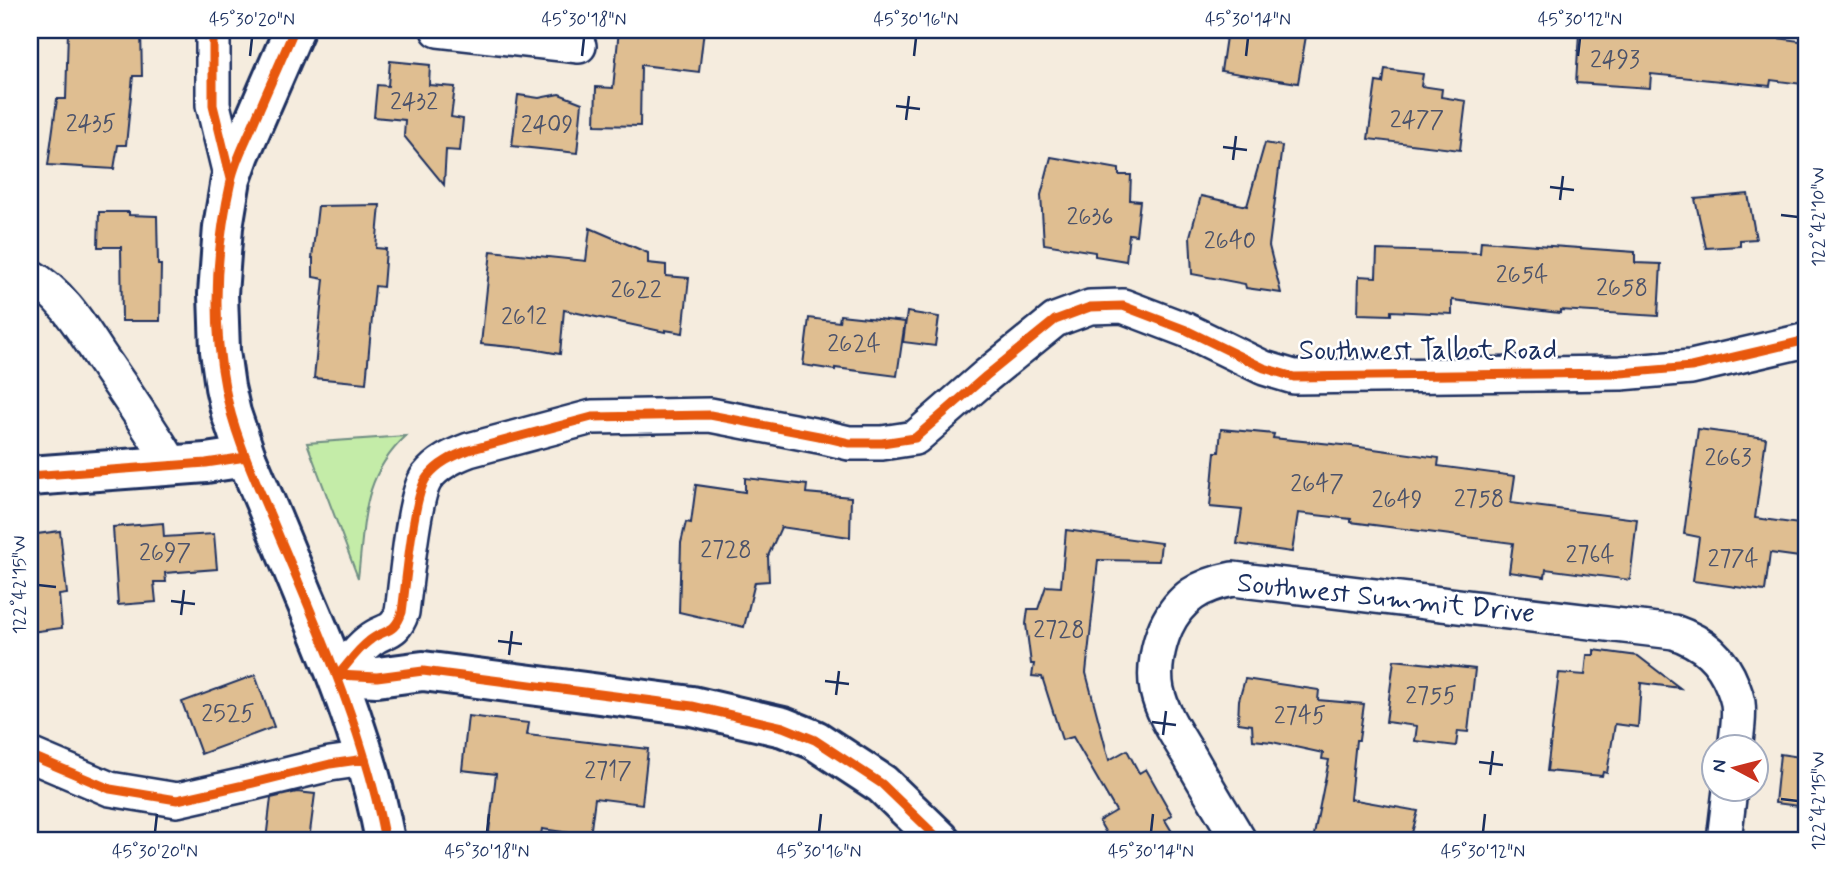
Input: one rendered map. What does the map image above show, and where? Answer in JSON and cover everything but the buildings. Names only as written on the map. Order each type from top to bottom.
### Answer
[{"type":"street","points":[[213,30],[213,105],[231,179]]},
{"type":"street","points":[[294,30],[231,179],[219,263],[218,320],[225,387],[246,457],[338,675],[365,759],[385,840]]},
{"type":"street","points":[[438,30],[579,46]]},
{"type":"street","points":[[30,276],[57,296],[132,401],[173,466]]},
{"type":"street","name":"Southwest Talbot Road","points":[[338,675],[370,640],[391,630],[398,623],[402,612],[416,511],[426,478],[450,457],[468,450],[592,417],[710,415],[849,443],[882,443],[915,438],[1055,320],[1090,307],[1123,306],[1186,330],[1265,368],[1294,377],[1621,373],[1691,366],[1807,340]]},
{"type":"street","points":[[30,476],[173,466],[246,457]]},
{"type":"street","name":"Southwest Summit Drive","points":[[1239,840],[1164,713],[1157,687],[1161,639],[1170,620],[1186,597],[1217,582],[1233,579],[1674,632],[1706,647],[1720,661],[1738,700],[1737,734]]},
{"type":"street","points":[[338,675],[377,677],[423,671],[692,706],[783,727],[815,740],[882,784],[940,840]]},
{"type":"street","points":[[30,755],[110,789],[177,800],[330,764],[365,759]]},
{"type":"street","points":[[1724,840],[1728,804]]},
{"type":"green space","points":[[406,436],[380,468],[373,484],[364,519],[358,578],[307,443]]},
{"type":"cycle path","points":[[213,30],[213,105],[231,179]]},
{"type":"cycle path","points":[[294,30],[241,151],[231,181],[219,258],[218,336],[229,406],[241,444],[326,648],[354,723],[385,840]]},
{"type":"cycle path","points":[[338,675],[365,645],[392,628],[399,620],[418,502],[422,487],[431,472],[469,450],[592,417],[710,415],[849,443],[882,443],[915,438],[1055,320],[1090,307],[1123,306],[1186,330],[1264,368],[1294,377],[1621,373],[1691,367],[1807,340]]},
{"type":"cycle path","points":[[30,476],[206,463],[246,457]]},
{"type":"cycle path","points":[[338,675],[377,677],[423,671],[692,706],[783,727],[815,740],[882,784],[940,840]]},
{"type":"cycle path","points":[[30,755],[110,789],[177,800],[330,764],[365,759]]}]
